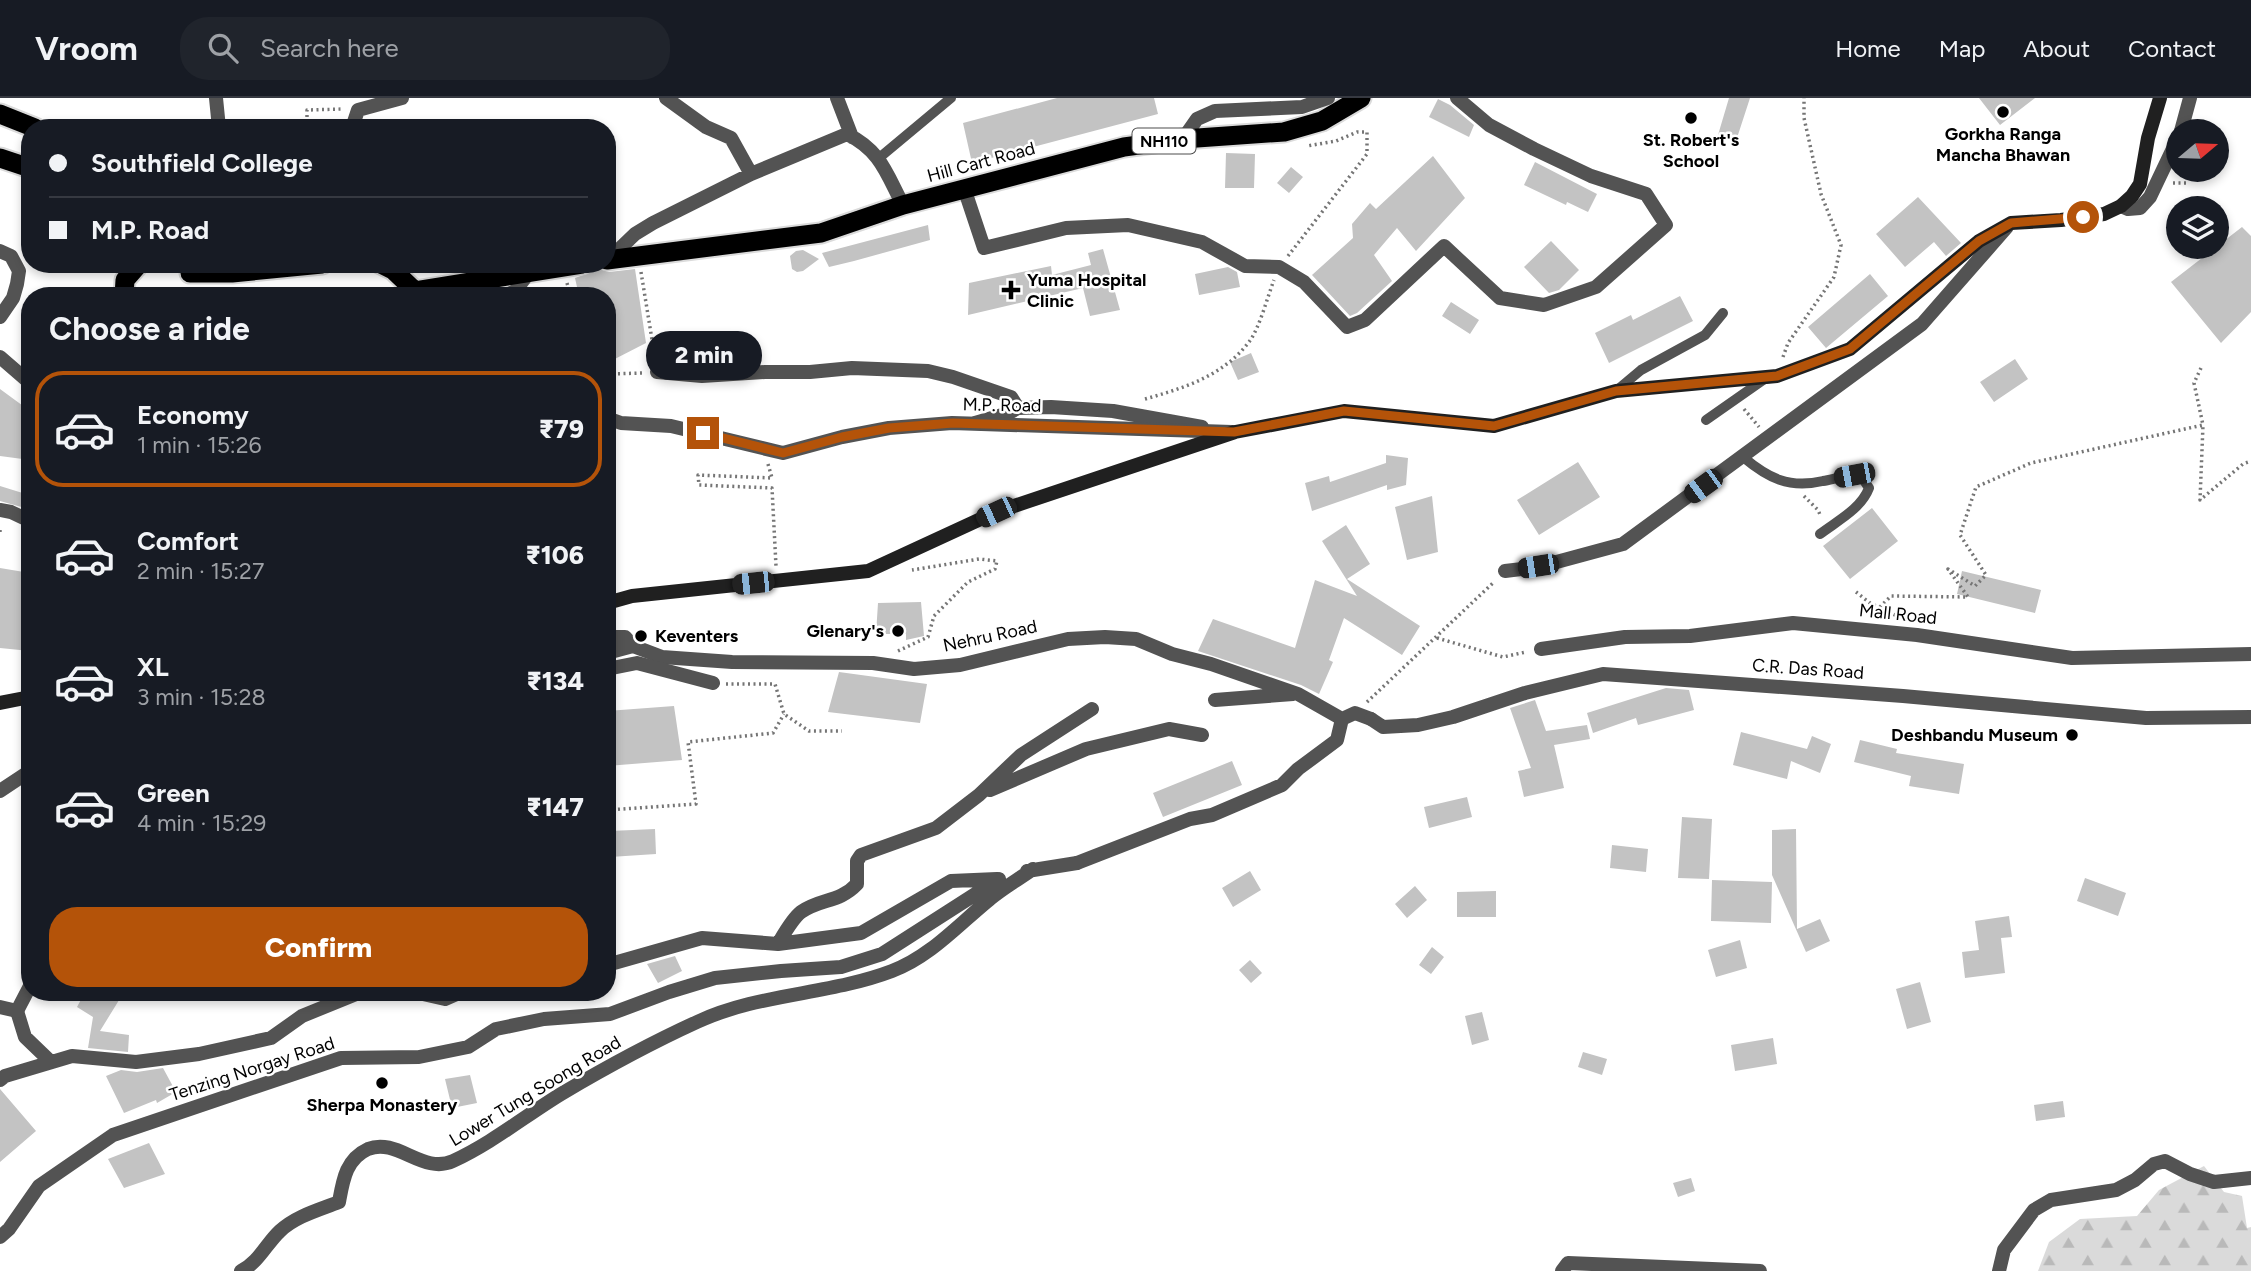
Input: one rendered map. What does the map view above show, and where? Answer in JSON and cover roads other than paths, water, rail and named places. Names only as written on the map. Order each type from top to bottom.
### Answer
[{"type":"highway","name":"Hill Cart Road","points":[[616,259],[821,233],[903,205],[1115,149],[1183,139],[1284,132],[1322,121],[1361,98]]},
{"type":"highway","points":[[0,114],[21,122]]},
{"type":"highway","points":[[0,158],[21,165]]},
{"type":"highway","points":[[190,273],[232,273]]},
{"type":"highway","points":[[397,273],[414,287]]},
{"type":"highway","points":[[439,287],[533,273]]},
{"type":"main road","points":[[616,600],[632,596],[868,571],[996,512],[1234,432],[1344,411],[1494,426],[1616,391],[1772,376],[1850,349],[1979,241],[2011,223],[2104,214],[2121,206],[2140,184],[2148,138],[2160,98]]},
{"type":"main road","points":[[0,702],[21,698]]},
{"type":"street","points":[[216,98],[218,119]]},
{"type":"street","points":[[355,119],[358,110],[402,98]]},
{"type":"street","points":[[666,98],[706,127],[731,138],[751,174]]},
{"type":"street","points":[[837,98],[852,137]]},
{"type":"street","points":[[1183,139],[1197,119],[1215,111],[1303,107],[1328,98]]},
{"type":"street","points":[[964,188],[984,248],[1066,228],[1128,225],[1202,242],[1245,266],[1279,267],[1304,282],[1347,327],[1366,320],[1444,246],[1500,298],[1544,305],[1596,287],[1666,225],[1646,194],[1591,176],[1534,149],[1489,125],[1457,98]]},
{"type":"street","points":[[2184,119],[2190,98]]},
{"type":"street","points":[[616,252],[635,234],[751,174],[847,134],[862,142],[879,158],[903,205]]},
{"type":"street","points":[[2121,206],[2128,209],[2140,208],[2150,197],[2166,163]]},
{"type":"street","points":[[1505,571],[1538,566],[1623,544],[1922,324],[2011,223]]},
{"type":"street","points":[[0,251],[11,256],[19,271],[13,298],[0,317]]},
{"type":"street","points":[[518,287],[528,274]]},
{"type":"street","points":[[0,357],[21,375]]},
{"type":"street","points":[[657,372],[702,376],[852,368],[928,371],[1011,397],[1018,408]]},
{"type":"street","points":[[972,424],[1018,408],[1051,407],[1113,411],[1234,432]]},
{"type":"street","name":"M.P. Road","points":[[616,421],[671,426],[783,453],[889,428],[972,424],[1234,432]]},
{"type":"street","points":[[0,510],[21,517]]},
{"type":"street","name":"Mall Road","points":[[1541,649],[1625,637],[1690,636],[1793,623],[1917,635],[2072,658],[2251,654]]},
{"type":"street","name":"Nehru Road","points":[[616,637],[625,637],[634,646],[662,657],[732,662],[873,663],[914,669],[960,665],[1068,639],[1136,639],[1172,654],[1211,664],[1297,694],[1349,716]]},
{"type":"street","points":[[616,651],[634,646]]},
{"type":"street","points":[[616,667],[637,663],[713,683]]},
{"type":"street","name":"C.R. Das Road","points":[[1349,716],[1371,719],[1383,727],[1418,725],[1453,717],[1525,693],[1603,674],[1903,696],[2146,718],[2251,717]]},
{"type":"street","points":[[1215,700],[1297,694]]},
{"type":"street","points":[[778,944],[799,913],[816,904],[846,895],[857,884],[858,861],[861,855],[936,828],[979,795],[1021,755],[1092,709]]},
{"type":"street","points":[[616,962],[702,938],[778,944],[861,933],[951,881],[999,878],[1033,869],[1077,863],[1190,819],[1212,815],[1282,785],[1298,769],[1337,740],[1349,716]]},
{"type":"street","points":[[979,795],[1086,749],[1169,729],[1202,735]]},
{"type":"street","points":[[0,791],[21,777]]},
{"type":"street","name":"Lower Tung Soong Road","points":[[241,1271],[249,1267],[279,1232],[295,1220],[339,1202],[344,1174],[357,1154],[372,1147],[389,1147],[427,1163],[450,1163],[511,1129],[560,1095],[699,1021],[759,1000],[855,982],[892,972],[914,961],[992,897],[1033,869]]},
{"type":"street","name":"Tenzing Norgay Road","points":[[0,1237],[9,1229],[39,1185],[113,1135],[341,1058],[419,1057],[468,1047],[496,1029],[544,1019],[610,1014],[715,978],[841,967],[882,954],[999,878]]},
{"type":"street","points":[[22,1001],[17,1011],[25,1037],[51,1062]]},
{"type":"street","points":[[0,1080],[5,1076],[72,1056],[136,1062],[199,1054],[271,1038],[302,1016],[339,1001]]},
{"type":"street","points":[[0,1007],[17,1011]]},
{"type":"street","points":[[1999,1271],[2004,1250],[2034,1210],[2051,1200],[2116,1190],[2135,1180],[2154,1164],[2165,1161],[2190,1174],[2214,1182],[2251,1178]]},
{"type":"street","points":[[1562,1271],[1568,1263],[1604,1263],[1760,1271]]},
{"type":"lane","points":[[879,158],[951,98]]},
{"type":"lane","points":[[1616,391],[1641,370],[1705,335],[1723,313]]},
{"type":"lane","points":[[1706,420],[1772,376]]},
{"type":"lane","points":[[1743,457],[1764,474],[1790,482],[1816,483],[1861,476],[1869,488],[1859,505],[1823,532]]},
{"type":"place","name":"Gorkha Ranga Mancha Bhawan","points":[[2003,112]]},
{"type":"place","name":"St. Robert's School","points":[[1691,118]]},
{"type":"place","name":"Yuma Hospital Clinic","points":[[1011,290]]},
{"type":"place","name":"Glenary's","points":[[898,631]]},
{"type":"place","name":"Keventers","points":[[641,636]]},
{"type":"place","name":"Deshbandu Museum","points":[[2072,735]]},
{"type":"place","name":"Sherpa Monastery","points":[[382,1083]]}]
